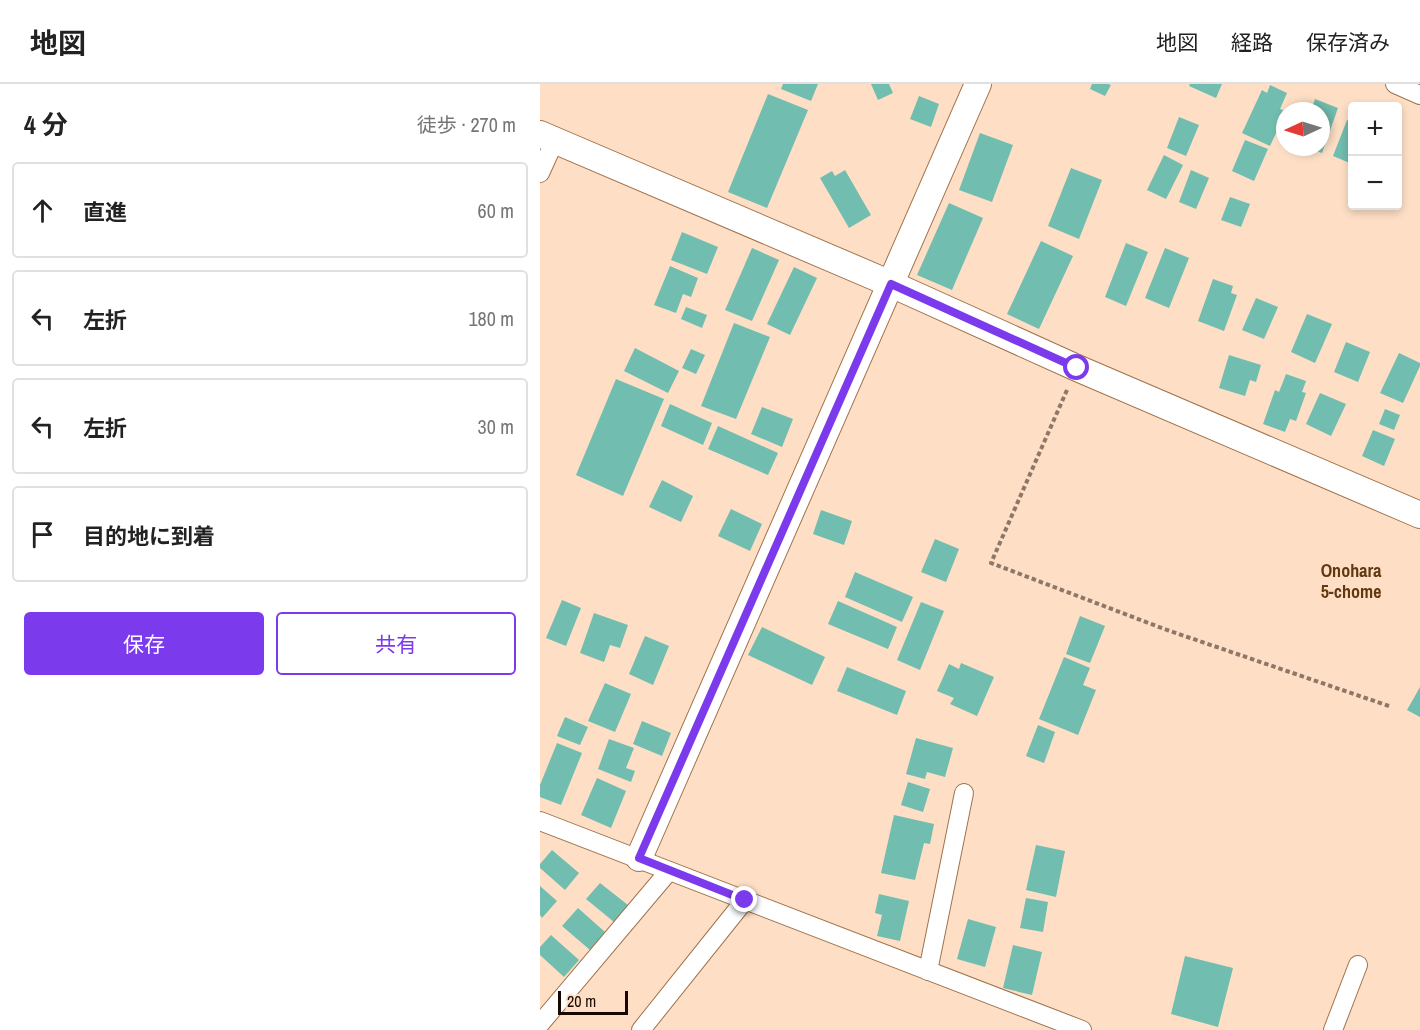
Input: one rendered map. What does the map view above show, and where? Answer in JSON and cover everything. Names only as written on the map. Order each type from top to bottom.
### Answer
[{"type":"street","points":[[639,858],[978,84]]},
{"type":"street","points":[[1395,84],[1420,95]]},
{"type":"street","points":[[540,173],[547,137],[1420,515]]},
{"type":"street","points":[[928,970],[964,793]]},
{"type":"street","points":[[540,821],[1082,1030]]},
{"type":"street","points":[[540,1024],[669,871]]},
{"type":"street","points":[[641,1030],[745,900]]},
{"type":"street","points":[[1333,1030],[1358,965]]},
{"type":"path","points":[[1077,368],[991,563],[1167,630],[1389,706]]},
{"type":"building","points":[[783,84],[818,84],[811,101],[781,89]]},
{"type":"building","points":[[871,84],[889,84],[893,93],[878,100]]},
{"type":"building","points":[[1092,84],[1111,85],[1105,96],[1090,89]]},
{"type":"building","points":[[1190,84],[1222,84],[1216,98],[1189,86]]},
{"type":"building","points":[[1270,85],[1287,93],[1283,102],[1276,102],[1276,133],[1270,146],[1242,133],[1262,90],[1267,93]]},
{"type":"building","points":[[768,94],[808,110],[767,208],[728,192]]},
{"type":"building","points":[[919,96],[939,104],[931,127],[910,119]]},
{"type":"building","points":[[1330,105],[1338,108],[1330,130]]},
{"type":"building","points":[[1179,117],[1199,125],[1186,156],[1167,148]]},
{"type":"building","points":[[1347,120],[1348,120],[1348,162],[1333,156]]},
{"type":"building","points":[[980,133],[1013,145],[992,202],[959,190]]},
{"type":"building","points":[[1245,140],[1268,149],[1254,181],[1232,171]]},
{"type":"building","points":[[1164,155],[1183,165],[1166,199],[1147,190]]},
{"type":"building","points":[[1071,168],[1102,180],[1079,239],[1048,226]]},
{"type":"building","points":[[845,170],[871,215],[849,228],[820,178],[832,171],[835,176]]},
{"type":"building","points":[[1191,170],[1209,178],[1196,209],[1179,202]]},
{"type":"building","points":[[1230,197],[1250,204],[1241,227],[1221,220]]},
{"type":"building","points":[[949,203],[983,218],[952,290],[917,275]]},
{"type":"building","points":[[682,232],[718,247],[707,274],[671,260]]},
{"type":"building","points":[[1041,241],[1073,256],[1039,329],[1007,314]]},
{"type":"building","points":[[1126,243],[1148,252],[1126,306],[1105,297]]},
{"type":"building","points":[[752,248],[779,260],[752,321],[725,310]]},
{"type":"building","points":[[1165,248],[1189,258],[1169,308],[1145,298]]},
{"type":"building","points":[[670,266],[698,278],[691,297],[683,294],[676,313],[654,305]]},
{"type":"building","points":[[794,267],[817,278],[790,335],[767,324]]},
{"type":"building","points":[[1213,279],[1233,286],[1231,293],[1237,295],[1224,331],[1198,321]]},
{"type":"building","points":[[1256,298],[1278,307],[1264,339],[1242,330]]},
{"type":"building","points":[[686,307],[707,315],[702,328],[681,319]]},
{"type":"building","points":[[1307,314],[1332,324],[1315,363],[1291,352]]},
{"type":"building","points":[[734,323],[770,337],[736,419],[701,406]]},
{"type":"building","points":[[1346,342],[1370,352],[1358,382],[1334,372]]},
{"type":"building","points":[[635,348],[679,371],[668,393],[624,371]]},
{"type":"building","points":[[691,349],[705,355],[696,374],[682,368]]},
{"type":"building","points":[[1399,353],[1420,363],[1403,403],[1380,393]]},
{"type":"building","points":[[1229,355],[1261,365],[1256,382],[1250,380],[1245,396],[1219,388]]},
{"type":"building","points":[[1286,374],[1306,381],[1302,392],[1306,393],[1296,421],[1290,419],[1285,432],[1263,424],[1275,390],[1279,392]]},
{"type":"building","points":[[616,379],[664,399],[623,496],[576,475]]},
{"type":"building","points":[[1320,393],[1346,404],[1331,436],[1306,424]]},
{"type":"building","points":[[670,404],[712,423],[703,445],[661,426]]},
{"type":"building","points":[[762,407],[793,419],[782,447],[751,434]]},
{"type":"building","points":[[1385,409],[1400,415],[1394,430],[1379,424]]},
{"type":"building","points":[[718,426],[778,453],[768,475],[708,449]]},
{"type":"building","points":[[1373,430],[1395,439],[1384,466],[1362,456]]},
{"type":"building","points":[[662,480],[693,496],[681,522],[649,507]]},
{"type":"building","points":[[731,509],[762,524],[750,551],[718,536]]},
{"type":"building","points":[[821,510],[852,521],[844,545],[813,534]]},
{"type":"building","points":[[935,539],[959,549],[946,582],[921,572]]},
{"type":"building","points":[[855,572],[913,597],[902,622],[845,597]]},
{"type":"building","points":[[562,600],[581,608],[566,646],[546,638]]},
{"type":"building","points":[[838,601],[897,627],[888,649],[828,624]]},
{"type":"building","points":[[921,602],[944,611],[920,670],[897,660]]},
{"type":"building","points":[[594,613],[628,625],[620,648],[610,645],[604,662],[580,653]]},
{"type":"building","points":[[1080,616],[1105,626],[1090,663],[1066,654]]},
{"type":"building","points":[[762,627],[825,657],[812,685],[748,655]]},
{"type":"building","points":[[645,636],[669,646],[653,685],[629,674]]},
{"type":"building","points":[[1064,657],[1090,668],[1083,685],[1096,690],[1078,735],[1039,719]]},
{"type":"building","points":[[961,663],[994,677],[977,716],[950,704],[954,698],[937,691],[949,664],[959,669]]},
{"type":"building","points":[[847,667],[906,691],[897,715],[837,691]]},
{"type":"building","points":[[605,683],[631,694],[615,732],[588,721]]},
{"type":"building","points":[[1420,687],[1420,717],[1407,710]]},
{"type":"building","points":[[565,717],[588,727],[580,745],[557,736]]},
{"type":"building","points":[[642,721],[671,733],[662,756],[633,744]]},
{"type":"building","points":[[1038,725],[1055,732],[1044,763],[1026,756]]},
{"type":"building","points":[[916,738],[953,748],[945,777],[927,772],[925,779],[906,774]]},
{"type":"building","points":[[609,739],[634,748],[626,768],[635,771],[631,782],[598,769]]},
{"type":"building","points":[[557,743],[582,753],[561,805],[540,797],[540,785]]},
{"type":"building","points":[[597,778],[626,791],[611,828],[581,815]]},
{"type":"building","points":[[908,782],[930,789],[923,812],[901,805]]},
{"type":"building","points":[[894,815],[934,824],[930,844],[924,843],[915,880],[881,873]]},
{"type":"building","points":[[1036,845],[1065,851],[1056,897],[1026,890]]},
{"type":"building","points":[[552,850],[579,873],[565,890],[540,868],[540,864]]},
{"type":"building","points":[[600,883],[628,905],[614,922],[586,899]]},
{"type":"building","points":[[540,886],[557,901],[542,918],[540,915]]},
{"type":"building","points":[[879,894],[909,901],[900,941],[877,936],[882,915],[875,913]]},
{"type":"building","points":[[1026,898],[1048,902],[1043,932],[1020,928]]},
{"type":"building","points":[[578,908],[605,932],[590,950],[562,926]]},
{"type":"building","points":[[968,919],[996,927],[985,967],[957,959]]},
{"type":"building","points":[[551,935],[579,960],[564,977],[540,955],[540,947]]},
{"type":"building","points":[[1013,945],[1042,952],[1032,995],[1003,988]]},
{"type":"building","points":[[1185,956],[1233,968],[1218,1027],[1171,1014]]},
{"type":"district","name":"Onohara 5-chome","points":[[1351,581]]},
{"type":"route","points":[[745,900],[639,858],[891,284],[1077,368]]}]
